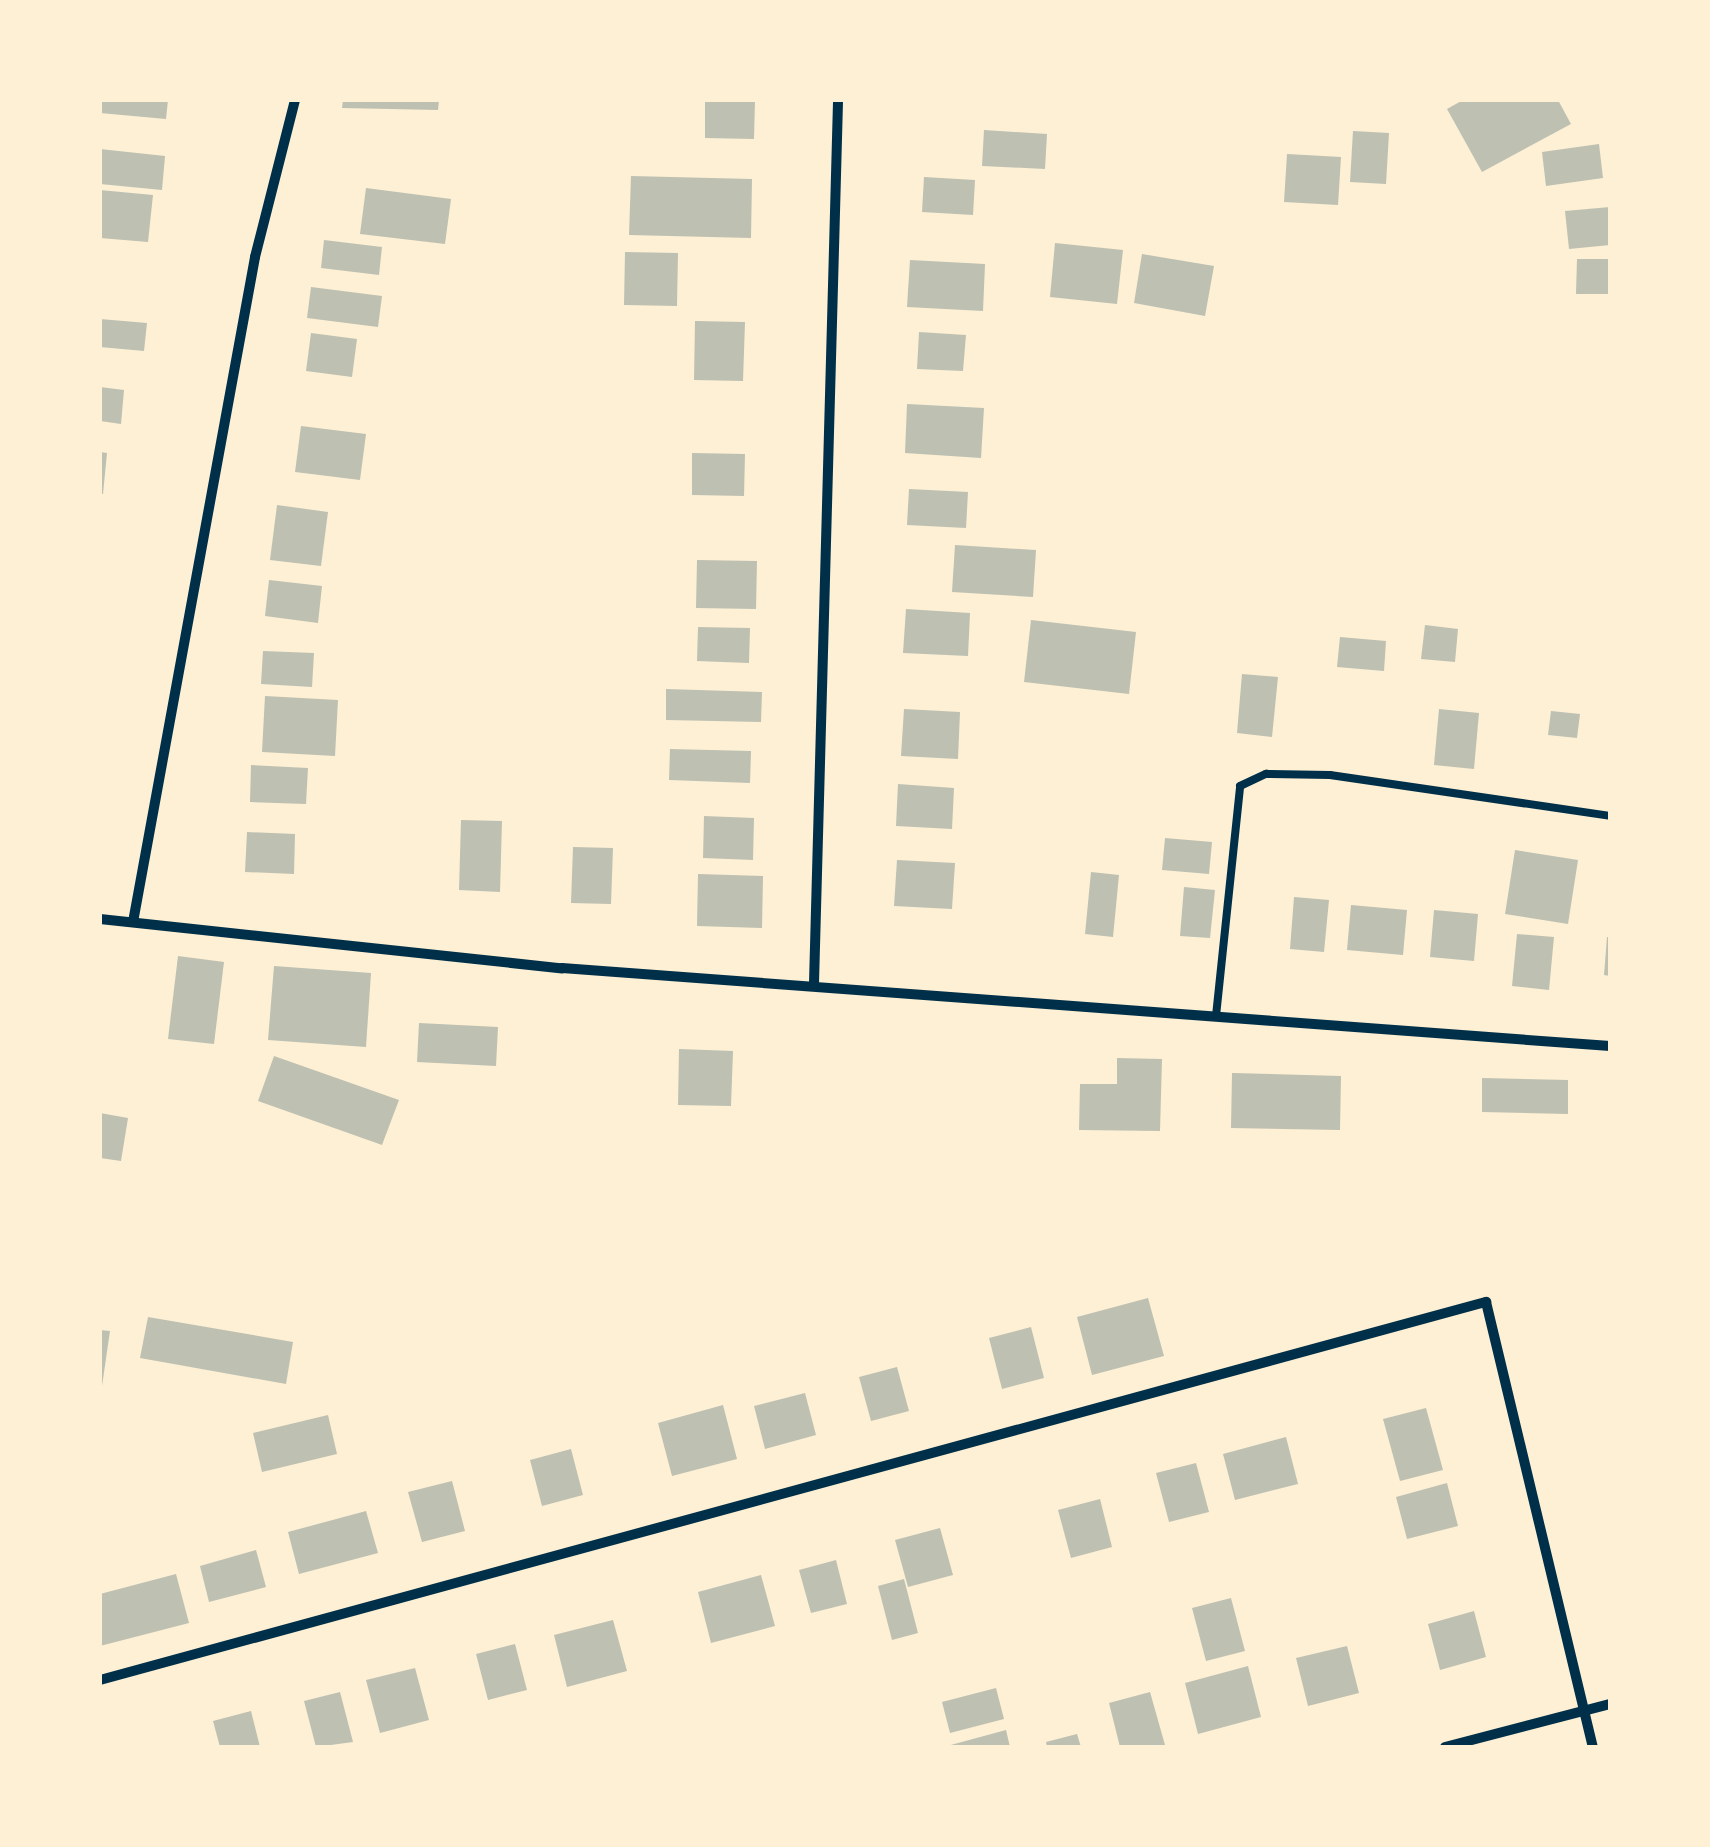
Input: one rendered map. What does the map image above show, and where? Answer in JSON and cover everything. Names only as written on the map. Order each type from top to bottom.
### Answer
[{"type":"street","points":[[133,922],[255,257],[296,100]]},
{"type":"street","points":[[814,983],[838,100]]},
{"type":"street","points":[[100,919],[562,968],[814,983],[1610,1046]]},
{"type":"street","points":[[100,1680],[1486,1302],[1593,1747]]},
{"type":"street","points":[[1445,1747],[1610,1704]]},
{"type":"lane","points":[[1216,1016],[1240,786],[1266,774],[1330,775],[1610,816]]},
{"type":"building","points":[[100,100],[168,100],[166,119],[100,113]]},
{"type":"building","points":[[343,100],[439,100],[438,110],[342,108]]},
{"type":"building","points":[[705,100],[755,100],[754,139],[705,138]]},
{"type":"building","points":[[1463,100],[1558,100],[1571,124],[1482,172],[1447,109]]},
{"type":"building","points":[[984,130],[1047,134],[1045,169],[982,166]]},
{"type":"building","points":[[1353,131],[1389,133],[1386,184],[1350,182]]},
{"type":"building","points":[[1599,144],[1603,178],[1546,186],[1542,152]]},
{"type":"building","points":[[100,149],[165,156],[162,190],[100,184]]},
{"type":"building","points":[[1287,154],[1341,157],[1338,205],[1284,202]]},
{"type":"building","points":[[631,176],[752,179],[751,238],[629,235]]},
{"type":"building","points":[[924,177],[975,180],[973,215],[922,212]]},
{"type":"building","points":[[366,188],[451,199],[445,244],[360,234]]},
{"type":"building","points":[[100,190],[153,195],[148,242],[100,238]]},
{"type":"building","points":[[1610,207],[1610,245],[1569,249],[1565,211]]},
{"type":"building","points":[[324,240],[382,247],[379,275],[321,268]]},
{"type":"building","points":[[1055,243],[1123,250],[1117,304],[1050,297]]},
{"type":"building","points":[[625,252],[678,253],[677,306],[624,305]]},
{"type":"building","points":[[1142,254],[1214,266],[1205,316],[1134,303]]},
{"type":"building","points":[[1577,259],[1610,259],[1610,294],[1576,294]]},
{"type":"building","points":[[910,260],[985,264],[983,311],[907,307]]},
{"type":"building","points":[[311,287],[382,296],[378,327],[307,318]]},
{"type":"building","points":[[100,319],[147,323],[144,351],[100,347]]},
{"type":"building","points":[[695,321],[745,322],[743,381],[694,380]]},
{"type":"building","points":[[919,332],[966,335],[963,371],[917,369]]},
{"type":"building","points":[[311,333],[357,339],[352,377],[306,371]]},
{"type":"building","points":[[100,387],[124,390],[121,424],[100,421]]},
{"type":"building","points":[[907,404],[984,408],[981,458],[905,453]]},
{"type":"building","points":[[301,426],[366,434],[360,480],[295,472]]},
{"type":"building","points":[[100,452],[107,453],[103,494],[100,494]]},
{"type":"building","points":[[692,453],[745,454],[744,496],[692,495]]},
{"type":"building","points":[[909,489],[968,492],[966,528],[907,525]]},
{"type":"building","points":[[277,505],[328,512],[321,566],[270,560]]},
{"type":"building","points":[[955,545],[1036,550],[1033,597],[952,592]]},
{"type":"building","points":[[697,560],[757,561],[756,609],[696,608]]},
{"type":"building","points":[[269,580],[322,586],[318,623],[265,616]]},
{"type":"building","points":[[906,609],[970,613],[968,656],[903,653]]},
{"type":"building","points":[[1031,620],[1136,632],[1129,694],[1024,682]]},
{"type":"building","points":[[1425,625],[1458,629],[1455,662],[1421,659]]},
{"type":"building","points":[[698,627],[750,628],[749,663],[697,661]]},
{"type":"building","points":[[1340,637],[1386,641],[1384,671],[1337,667]]},
{"type":"building","points":[[263,651],[314,653],[312,687],[261,684]]},
{"type":"building","points":[[1242,674],[1278,677],[1272,737],[1237,733]]},
{"type":"building","points":[[666,689],[762,692],[761,722],[666,720]]},
{"type":"building","points":[[265,696],[338,700],[335,756],[262,752]]},
{"type":"building","points":[[904,709],[960,712],[958,759],[901,756]]},
{"type":"building","points":[[1439,709],[1479,713],[1474,769],[1434,765]]},
{"type":"building","points":[[1551,711],[1580,714],[1577,738],[1548,735]]},
{"type":"building","points":[[670,749],[751,751],[750,783],[669,780]]},
{"type":"building","points":[[251,765],[308,768],[306,804],[250,802]]},
{"type":"building","points":[[898,784],[954,788],[952,829],[896,826]]},
{"type":"building","points":[[704,816],[754,818],[753,860],[703,858]]},
{"type":"building","points":[[461,820],[502,821],[500,892],[459,890]]},
{"type":"building","points":[[247,832],[295,834],[294,874],[245,872]]},
{"type":"building","points":[[1165,838],[1212,842],[1209,874],[1162,870]]},
{"type":"building","points":[[573,847],[613,848],[611,904],[571,903]]},
{"type":"building","points":[[1515,850],[1578,860],[1568,924],[1505,914]]},
{"type":"building","points":[[897,860],[955,863],[952,909],[894,906]]},
{"type":"building","points":[[1091,872],[1119,875],[1113,937],[1085,934]]},
{"type":"building","points":[[698,874],[763,876],[762,928],[697,926]]},
{"type":"building","points":[[1184,887],[1215,890],[1210,938],[1180,936]]},
{"type":"building","points":[[1294,897],[1329,900],[1324,952],[1290,949]]},
{"type":"building","points":[[1351,905],[1407,910],[1403,955],[1347,950]]},
{"type":"building","points":[[1434,910],[1478,914],[1474,961],[1430,957]]},
{"type":"building","points":[[1517,934],[1554,937],[1549,990],[1512,986]]},
{"type":"building","points":[[1610,937],[1610,976],[1604,975]]},
{"type":"building","points":[[178,956],[224,962],[214,1044],[168,1039]]},
{"type":"building","points":[[274,966],[371,973],[366,1047],[268,1040]]},
{"type":"building","points":[[419,1023],[498,1027],[496,1066],[417,1062]]},
{"type":"building","points":[[679,1049],[733,1051],[731,1106],[678,1105]]},
{"type":"building","points":[[274,1056],[399,1100],[382,1145],[258,1101]]},
{"type":"building","points":[[1117,1058],[1162,1059],[1160,1131],[1079,1130],[1080,1084],[1117,1084]]},
{"type":"building","points":[[1232,1073],[1341,1076],[1340,1130],[1231,1128]]},
{"type":"building","points":[[1482,1078],[1568,1080],[1568,1114],[1482,1112]]},
{"type":"building","points":[[100,1113],[128,1118],[121,1161],[100,1158]]},
{"type":"building","points":[[1148,1298],[1164,1356],[1092,1375],[1077,1317]]},
{"type":"building","points":[[148,1317],[293,1342],[286,1384],[140,1358]]},
{"type":"building","points":[[1031,1327],[1044,1378],[1002,1389],[989,1338]]},
{"type":"building","points":[[100,1330],[110,1331],[102,1386],[100,1386]]},
{"type":"building","points":[[897,1367],[909,1411],[871,1421],[859,1377]]},
{"type":"building","points":[[805,1393],[816,1435],[765,1449],[754,1406]]},
{"type":"building","points":[[723,1405],[737,1459],[672,1476],[658,1423]]},
{"type":"building","points":[[1426,1408],[1443,1470],[1400,1481],[1383,1419]]},
{"type":"building","points":[[328,1415],[337,1454],[262,1472],[253,1433]]},
{"type":"building","points":[[1286,1437],[1298,1484],[1235,1500],[1223,1454]]},
{"type":"building","points":[[571,1449],[583,1495],[542,1506],[530,1460]]},
{"type":"building","points":[[1196,1463],[1209,1512],[1169,1522],[1156,1473]]},
{"type":"building","points":[[452,1481],[465,1531],[422,1542],[408,1492]]},
{"type":"building","points":[[1447,1483],[1458,1526],[1407,1539],[1396,1497]]},
{"type":"building","points":[[1100,1499],[1112,1547],[1071,1558],[1058,1510]]},
{"type":"building","points":[[366,1511],[378,1553],[299,1574],[288,1532]]},
{"type":"building","points":[[940,1528],[953,1575],[908,1587],[895,1540]]},
{"type":"building","points":[[256,1550],[266,1587],[209,1602],[200,1566]]},
{"type":"building","points":[[836,1560],[847,1604],[811,1613],[799,1570]]},
{"type":"building","points":[[176,1574],[189,1623],[100,1646],[100,1594]]},
{"type":"building","points":[[761,1575],[775,1626],[711,1643],[698,1592]]},
{"type":"building","points":[[904,1579],[918,1633],[892,1640],[878,1586]]},
{"type":"building","points":[[1231,1598],[1245,1651],[1206,1661],[1192,1608]]},
{"type":"building","points":[[1474,1611],[1486,1657],[1440,1670],[1428,1624]]},
{"type":"building","points":[[613,1620],[627,1671],[567,1687],[554,1635]]},
{"type":"building","points":[[515,1644],[527,1690],[488,1700],[476,1654]]},
{"type":"building","points":[[1347,1646],[1359,1693],[1308,1706],[1296,1658]]},
{"type":"building","points":[[1248,1666],[1261,1717],[1198,1734],[1185,1683]]},
{"type":"building","points":[[415,1668],[429,1720],[380,1733],[366,1680]]},
{"type":"building","points":[[996,1688],[1004,1719],[950,1733],[942,1702]]},
{"type":"building","points":[[340,1692],[353,1742],[316,1747],[304,1701]]},
{"type":"building","points":[[1150,1692],[1165,1745],[1120,1747],[1109,1703]]},
{"type":"building","points":[[251,1711],[260,1747],[220,1747],[213,1721]]},
{"type":"building","points":[[1006,1730],[1010,1747],[947,1746]]},
{"type":"building","points":[[1077,1734],[1081,1747],[1047,1747],[1046,1742]]}]
